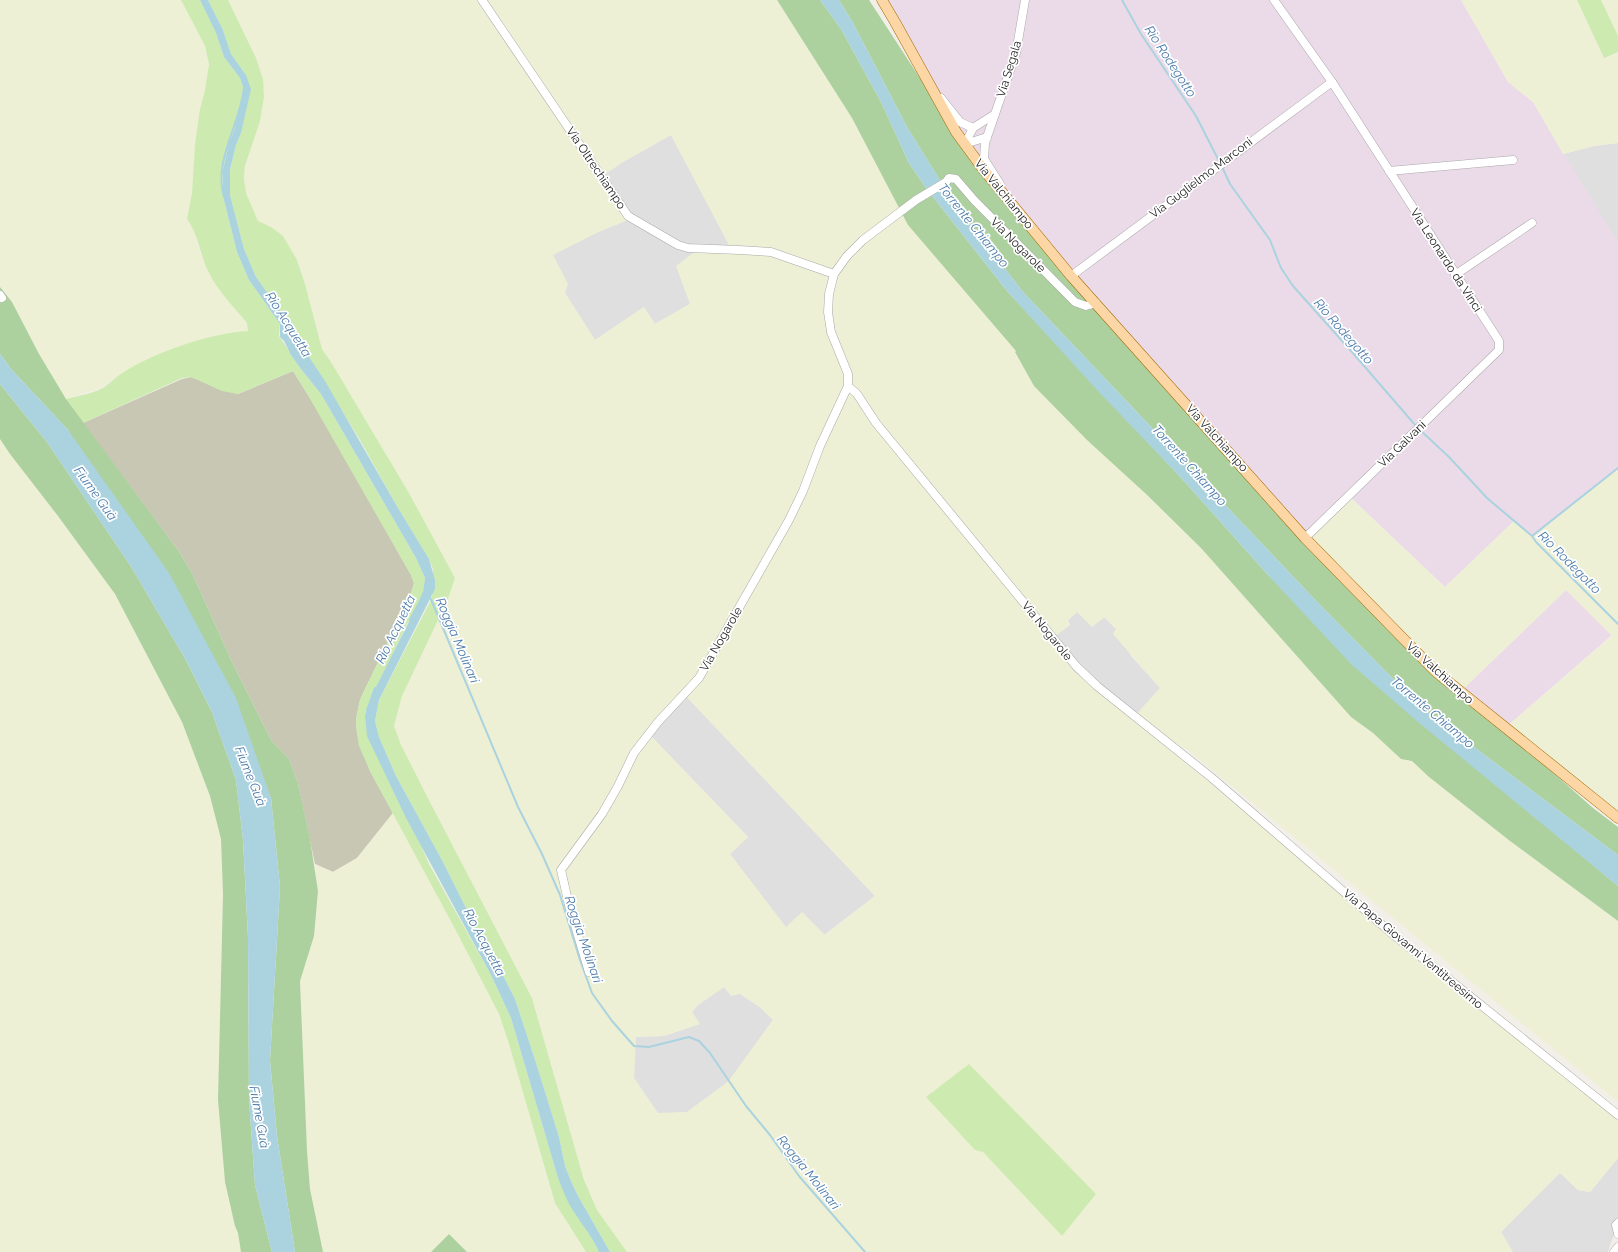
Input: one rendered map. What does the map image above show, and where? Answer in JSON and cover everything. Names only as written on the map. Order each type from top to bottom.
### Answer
[{"type":"main road","name":"Via Valchiampo","points":[[882,0],[956,132],[1009,201],[1071,276],[1096,302],[1305,538],[1434,671],[1618,818]]},
{"type":"street","name":"Via Oltrechiampo","points":[[482,0],[628,216],[678,245],[688,248],[771,252],[834,274]]},
{"type":"street","name":"Via Segala","points":[[1009,201],[984,159],[984,151],[987,137],[1016,53],[1025,0]]},
{"type":"street","name":"Via Leonardo da Vinci","points":[[1274,0],[1332,82],[1455,275],[1499,341],[1499,350]]},
{"type":"street","points":[[928,82],[960,122],[973,128]]},
{"type":"street","name":"Via Guglielmo Marconi","points":[[1071,276],[1332,82]]},
{"type":"street","points":[[965,144],[973,128],[995,114]]},
{"type":"street","points":[[965,144],[987,137]]},
{"type":"street","points":[[1389,172],[1514,160]]},
{"type":"street","name":"Via Nogarole","points":[[834,274],[847,256],[863,240],[916,200],[946,182],[949,178],[956,179],[974,200],[1075,302],[1086,306],[1096,302]]},
{"type":"street","points":[[1455,275],[1532,222]]},
{"type":"street","points":[[834,274],[829,294],[828,312],[831,332],[848,374],[848,386]]},
{"type":"street","name":"Via Galvani","points":[[1305,538],[1499,350]]},
{"type":"street","name":"Via Nogarole","points":[[589,972],[569,905],[561,870],[602,814],[634,753],[658,722],[699,678],[789,520],[803,491],[820,446],[848,386],[857,394],[876,422],[1076,666],[1097,686],[1212,778]]},
{"type":"street","name":"Via Papa Giovanni Ventitreesimo","points":[[1212,778],[1395,936],[1618,1115]]},
{"type":"street","points":[[1618,1223],[1616,1225],[1618,1234]]},
{"type":"street","points":[[1614,1252],[1618,1247]]},
{"type":"shaded area","points":[[0,0],[181,0],[205,46],[209,64],[200,109],[192,193],[187,219],[194,228],[200,252],[209,274],[247,323],[248,331],[218,336],[190,344],[152,358],[124,372],[99,389],[66,399],[39,354],[12,302],[0,287]]},
{"type":"shaded area","points":[[228,0],[777,0],[852,118],[895,200],[931,251],[1016,351],[1015,352],[1034,386],[1201,548],[1351,717],[1373,733],[1401,759],[1412,761],[1429,777],[1510,841],[1618,921],[1618,1102],[1190,752],[1138,718],[1183,761],[1618,1115],[1618,1158],[1590,1192],[1578,1190],[1560,1173],[1501,1232],[1513,1252],[627,1252],[597,1210],[584,1180],[532,998],[401,745],[394,726],[402,696],[448,599],[455,578],[409,493],[322,349],[305,284],[297,260],[271,227],[258,221],[246,193],[244,179],[263,79],[256,58]],"holes":[[[671,135],[731,249],[697,250],[676,266],[690,304],[655,324],[644,307],[595,340],[565,293],[568,284],[553,255],[598,232],[628,220],[601,177],[623,162]],[[1077,612],[1092,627],[1105,617],[1116,629],[1113,634],[1160,688],[1135,716],[1074,672],[1051,639],[1070,625],[1068,620]],[[685,695],[875,896],[825,935],[802,912],[786,927],[730,854],[748,837],[649,734]],[[724,987],[731,996],[740,994],[761,1008],[773,1020],[728,1082],[687,1112],[658,1113],[634,1078],[636,1037],[664,1036],[700,1024],[692,1012],[698,1005]],[[983,1152],[1096,1194],[1062,1236]]]},
{"type":"shaded area","points":[[884,0],[1461,0],[1508,82],[1533,102],[1618,243],[1618,469],[1533,537],[1514,521],[1445,587],[1350,497],[1307,538],[976,164]]},
{"type":"shaded area","points":[[1461,0],[1577,0],[1604,58],[1618,52],[1618,143],[1594,146],[1563,154],[1533,102],[1508,82]]},
{"type":"shaded area","points":[[1601,0],[1618,0],[1618,36],[1612,25]]},
{"type":"shaded area","points":[[671,135],[732,249],[690,304],[655,324],[644,307],[595,340],[565,293],[552,255],[598,232],[628,220],[600,177],[623,162]]},
{"type":"shaded area","points":[[1618,143],[1618,243],[1563,154],[1594,146]]},
{"type":"shaded area","points":[[293,371],[315,406],[411,575],[414,583],[410,597],[360,700],[356,719],[357,734],[370,771],[393,813],[357,858],[333,872],[315,864],[298,783],[289,759],[271,740],[232,662],[193,575],[180,553],[83,423],[182,379],[191,377],[238,394]]},
{"type":"shaded area","points":[[0,439],[115,594],[182,722],[210,796],[221,839],[223,894],[218,1100],[225,1182],[238,1233],[241,1252],[0,1252]]},
{"type":"shaded area","points":[[1618,469],[1618,811],[1504,729],[1612,636],[1566,590],[1459,693],[1307,538],[1350,497],[1445,587],[1514,521],[1533,537]]},
{"type":"shaded area","points":[[1566,590],[1612,635],[1504,729],[1459,693]]},
{"type":"shaded area","points":[[1077,612],[1104,617],[1116,629],[1132,657],[1160,688],[1135,716],[1074,672],[1051,639],[1070,625],[1068,620]]},
{"type":"shaded area","points":[[684,694],[875,896],[824,935],[786,928],[730,854],[748,837],[649,734]]},
{"type":"shaded area","points":[[393,813],[499,1014],[555,1203],[586,1252],[467,1252],[449,1234],[431,1252],[323,1252],[310,1189],[300,981],[314,936],[318,891],[315,864],[333,872],[357,858]]},
{"type":"shaded area","points":[[724,987],[739,993],[761,1008],[773,1020],[728,1082],[687,1112],[658,1114],[634,1078],[635,1037],[664,1036],[699,1024],[692,1012],[698,1005]]},
{"type":"shaded area","points":[[1618,1158],[1618,1222],[1608,1252],[1512,1252],[1501,1232],[1560,1172],[1578,1190],[1590,1192]]},
{"type":"green space","points":[[181,0],[200,0],[216,33],[224,57],[240,78],[244,90],[234,131],[229,143],[223,170],[222,186],[223,196],[237,252],[249,280],[280,324],[279,336],[301,369],[321,394],[416,558],[425,578],[424,594],[420,604],[406,626],[365,715],[429,864],[491,975],[511,1018],[558,1178],[591,1234],[599,1252],[586,1252],[555,1203],[499,1014],[370,771],[359,746],[356,719],[360,700],[410,597],[414,583],[411,575],[305,390],[293,371],[238,394],[222,391],[191,377],[182,378],[83,423],[66,399],[99,390],[121,374],[151,357],[167,351],[217,335],[248,331],[247,323],[222,293],[209,273],[203,260],[197,239],[187,219],[192,193],[195,144],[209,64],[205,46]]},
{"type":"green space","points":[[208,0],[228,0],[256,58],[263,79],[264,97],[260,121],[245,166],[244,179],[246,193],[258,221],[271,227],[283,236],[297,260],[305,284],[322,349],[409,493],[455,578],[448,599],[402,696],[394,726],[401,745],[532,998],[584,1180],[597,1210],[627,1252],[610,1252],[578,1196],[565,1166],[559,1137],[515,999],[396,776],[379,737],[375,721],[379,700],[432,598],[433,569],[429,559],[398,508],[360,440],[305,351],[296,335],[294,327],[289,323],[256,277],[244,249],[230,195],[230,171],[236,145],[241,133],[246,75],[231,54],[223,30]]},
{"type":"green space","points":[[777,0],[820,0],[841,29],[881,102],[909,163],[926,188],[1007,291],[1184,481],[1268,575],[1529,812],[1618,886],[1618,921],[1510,841],[1429,777],[1412,761],[1401,759],[1373,733],[1351,717],[1201,548],[1146,494],[1087,440],[1034,386],[1015,352],[1016,351],[908,225],[852,118]]},
{"type":"green space","points":[[839,0],[869,0],[976,164],[1378,618],[1593,808],[1618,827],[1618,855],[1422,708],[1322,607],[1023,292],[954,203],[907,127],[853,23]]},
{"type":"green space","points":[[1577,0],[1601,0],[1618,36],[1618,52],[1604,58]]},
{"type":"green space","points":[[0,287],[12,302],[39,354],[66,399],[180,553],[193,575],[232,662],[271,740],[289,759],[298,783],[310,839],[318,891],[314,936],[300,981],[310,1189],[323,1252],[295,1252],[277,1136],[270,1061],[280,887],[271,798],[68,430],[11,369],[0,354]]},
{"type":"green space","points":[[0,384],[47,442],[132,568],[187,662],[212,712],[236,780],[243,840],[248,937],[249,1099],[255,1185],[272,1252],[241,1252],[238,1233],[225,1182],[218,1100],[223,894],[221,839],[210,796],[182,722],[115,594],[0,439]]},
{"type":"green space","points":[[969,1064],[1096,1194],[1062,1236],[983,1152],[975,1150],[926,1097]]},
{"type":"green space","points":[[449,1234],[467,1252],[431,1252]]},
{"type":"water","points":[[200,0],[208,0],[223,30],[231,54],[246,75],[251,89],[241,133],[236,145],[230,170],[230,195],[244,249],[256,277],[289,323],[294,327],[296,335],[305,351],[325,381],[429,559],[435,580],[435,589],[379,700],[375,721],[379,737],[396,776],[515,999],[559,1137],[565,1166],[578,1196],[610,1252],[599,1252],[591,1237],[573,1211],[566,1197],[558,1178],[511,1018],[491,975],[406,818],[367,736],[365,715],[372,695],[423,594],[425,578],[416,558],[321,394],[301,369],[280,337],[280,324],[249,280],[237,252],[223,196],[223,170],[244,90],[240,78],[224,57],[216,33]]},
{"type":"water","points":[[820,0],[839,0],[853,23],[907,127],[954,203],[1023,292],[1322,607],[1422,708],[1618,855],[1618,886],[1418,722],[1351,664],[1268,575],[1184,481],[1098,391],[1007,291],[926,188],[909,163],[881,102],[841,29]]},
{"type":"water","name":"Fiume Guà","points":[[0,354],[11,369],[68,430],[169,573],[236,698],[271,798],[280,887],[270,1061],[277,1136],[295,1252],[272,1252],[255,1185],[249,1099],[248,937],[243,840],[236,780],[212,712],[187,662],[132,568],[47,442],[0,384]]},
{"type":"waterway","name":"Rio Rodegotto","points":[[1122,0],[1141,34],[1196,116],[1220,163]]},
{"type":"waterway","name":"Rio Acquetta","points":[[224,197],[222,169],[242,101],[244,87]]},
{"type":"waterway","name":"Rio Rodegotto","points":[[1222,167],[1230,184],[1270,240],[1281,268],[1293,286],[1416,426]]},
{"type":"waterway","name":"Rio Rodegotto","points":[[1419,429],[1449,457],[1487,498],[1532,536],[1536,542],[1618,624]]},
{"type":"waterway","points":[[1532,536],[1618,468]]},
{"type":"waterway","name":"Rio Acquetta","points":[[410,620],[424,592]]},
{"type":"waterway","name":"Roggia Molinari","points":[[430,597],[518,807],[542,854],[560,895],[592,993],[612,1021],[634,1046],[649,1047],[689,1037],[699,1041],[710,1053],[746,1106],[770,1135],[799,1176],[865,1252]]},
{"type":"waterway","name":"Rio Acquetta","points":[[367,710],[375,688]]},
{"type":"water label","name":"Torrente Chiampo","points":[[974,225]]},
{"type":"water label","name":"Torrente Chiampo","points":[[1190,465]]},
{"type":"water label","name":"Torrente Chiampo","points":[[1433,712]]}]
